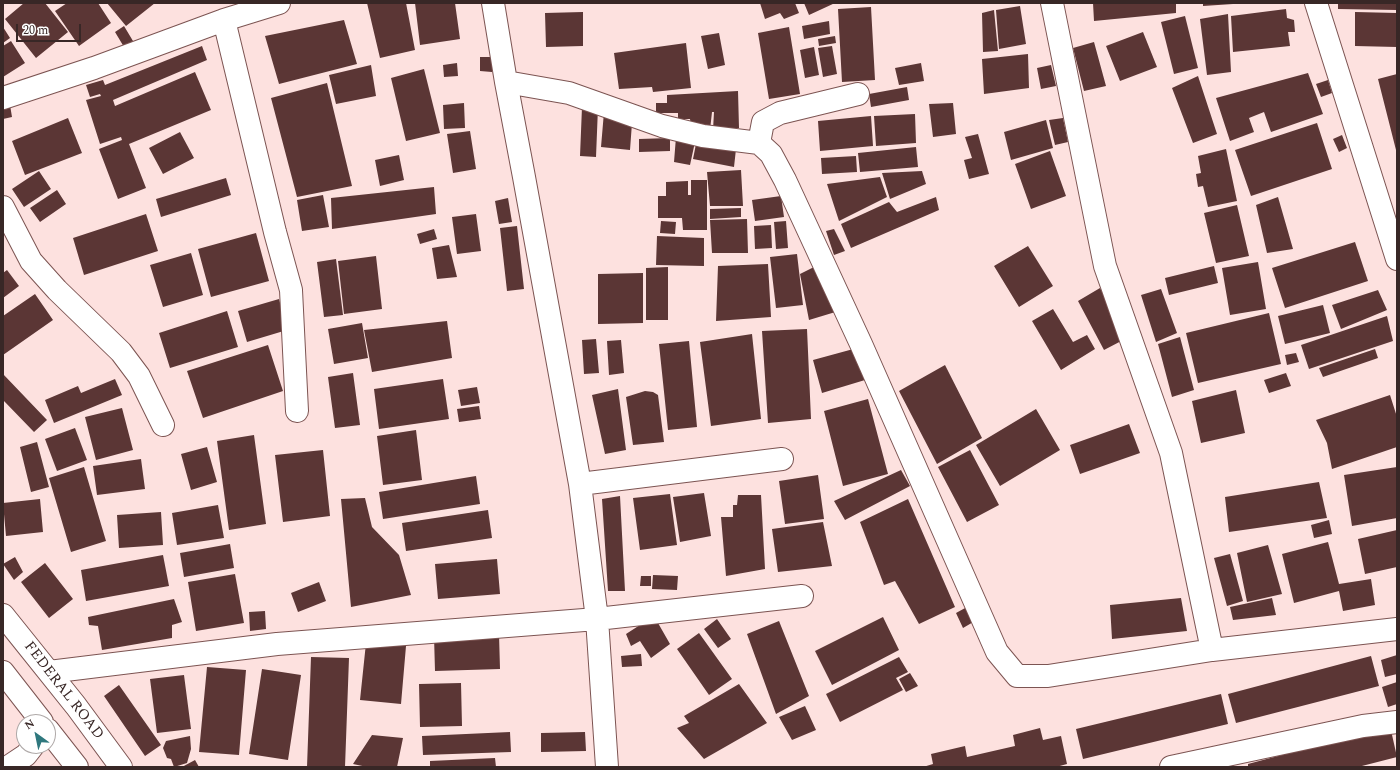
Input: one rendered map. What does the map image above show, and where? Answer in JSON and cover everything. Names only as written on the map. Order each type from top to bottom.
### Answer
[{"type":"street","points":[[3,98],[94,68],[224,20],[279,3]]},
{"type":"street","points":[[493,3],[506,82],[580,484],[597,619],[607,767]]},
{"type":"street","points":[[1052,3],[1105,266],[1171,453],[1212,650]]},
{"type":"street","points":[[1316,3],[1397,259]]},
{"type":"street","points":[[224,20],[273,224],[291,290],[297,411]]},
{"type":"street","points":[[506,82],[569,93],[662,126],[703,136],[759,143],[771,154],[785,180],[861,344],[997,652],[1018,676],[1048,676],[1212,650],[1397,629]]},
{"type":"street","points":[[759,143],[763,122],[780,113],[858,94]]},
{"type":"street","points":[[3,207],[31,261],[57,290],[121,352],[139,376],[163,425]]},
{"type":"street","points":[[580,484],[782,459]]},
{"type":"street","points":[[49,672],[277,644],[597,619],[802,596]]},
{"type":"street","name":"FEDERAL ROAD","points":[[3,615],[49,672],[121,767]]},
{"type":"street","points":[[3,672],[36,714]]},
{"type":"street","points":[[1172,767],[1363,726],[1397,722]]},
{"type":"street","points":[[56,740],[77,767]]},
{"type":"street","points":[[8,767],[27,754]]},
{"type":"building","points":[[24,3],[45,3],[68,32],[36,58],[5,19]]},
{"type":"building","points":[[67,3],[98,3],[111,23],[79,46],[55,11]]},
{"type":"building","points":[[107,3],[155,3],[126,26]]},
{"type":"building","points":[[367,3],[406,3],[415,50],[380,58]]},
{"type":"building","points":[[415,3],[455,3],[460,39],[420,45]]},
{"type":"building","points":[[760,3],[795,3],[799,13],[784,19],[780,13],[765,19]]},
{"type":"building","points":[[804,3],[835,3],[809,15]]},
{"type":"building","points":[[1093,3],[1176,3],[1176,13],[1094,21]]},
{"type":"building","points":[[1203,3],[1233,3],[1233,4],[1203,6]]},
{"type":"building","points":[[1338,3],[1397,3],[1397,10],[1338,9]]},
{"type":"building","points":[[1020,6],[1026,44],[999,49],[996,10]]},
{"type":"building","points":[[871,7],[875,80],[842,82],[838,9]]},
{"type":"building","points":[[1286,9],[1287,18],[1294,20],[1295,32],[1288,32],[1290,46],[1233,52],[1231,16]]},
{"type":"building","points":[[994,10],[998,51],[983,52],[982,13]]},
{"type":"building","points":[[583,12],[583,46],[546,47],[545,13]]},
{"type":"building","points":[[1355,12],[1397,13],[1397,47],[1355,46]]},
{"type":"building","points":[[1228,14],[1231,72],[1207,75],[1200,19]]},
{"type":"building","points":[[1185,16],[1198,68],[1174,74],[1161,22]]},
{"type":"building","points":[[344,20],[357,64],[279,84],[265,36]]},
{"type":"building","points":[[829,21],[830,34],[804,39],[802,26]]},
{"type":"building","points":[[124,26],[133,41],[124,47],[115,32]]},
{"type":"building","points":[[3,27],[10,38],[3,43]]},
{"type":"building","points":[[789,27],[800,94],[769,99],[758,33]]},
{"type":"building","points":[[1143,32],[1157,67],[1120,81],[1106,46]]},
{"type":"building","points":[[719,33],[725,65],[708,69],[701,36]]},
{"type":"building","points":[[835,36],[836,43],[819,46],[818,39]]},
{"type":"building","points":[[11,41],[25,63],[3,77],[3,46]]},
{"type":"building","points":[[1094,42],[1106,86],[1084,91],[1073,48]]},
{"type":"building","points":[[686,43],[691,88],[653,92],[652,87],[619,89],[614,53]]},
{"type":"building","points":[[202,46],[207,60],[113,100],[115,106],[195,72],[211,110],[129,144],[146,188],[118,199],[99,149],[122,140],[121,137],[100,144],[86,100],[101,96],[100,94],[90,97],[86,85],[103,80],[105,85]]},
{"type":"building","points":[[832,46],[837,74],[823,77],[818,48]]},
{"type":"building","points":[[814,47],[819,75],[805,78],[800,50]]},
{"type":"building","points":[[1028,54],[1029,88],[984,94],[982,59]]},
{"type":"building","points":[[480,57],[493,57],[492,72],[480,71]]},
{"type":"building","points":[[457,63],[458,76],[444,77],[443,65]]},
{"type":"building","points":[[921,63],[924,81],[899,85],[895,68]]},
{"type":"building","points":[[371,65],[376,96],[336,104],[329,75]]},
{"type":"building","points":[[1051,65],[1056,86],[1041,89],[1037,68]]},
{"type":"building","points":[[424,69],[440,133],[406,141],[391,78]]},
{"type":"building","points":[[1308,73],[1323,114],[1271,132],[1264,112],[1249,118],[1254,132],[1230,141],[1216,98]]},
{"type":"building","points":[[1397,74],[1397,149],[1396,150],[1378,79]]},
{"type":"building","points":[[1198,76],[1217,134],[1193,143],[1172,88]]},
{"type":"building","points":[[1328,80],[1332,93],[1321,97],[1316,84]]},
{"type":"building","points":[[327,83],[352,186],[297,197],[271,98]]},
{"type":"building","points":[[907,87],[909,100],[871,107],[869,94]]},
{"type":"building","points":[[738,91],[739,128],[713,130],[714,112],[712,112],[710,130],[691,126],[690,119],[678,119],[678,113],[656,113],[656,103],[667,103],[667,95]]},
{"type":"building","points":[[464,103],[465,128],[444,129],[443,105]]},
{"type":"building","points":[[953,103],[956,134],[933,137],[929,104]]},
{"type":"building","points":[[10,105],[12,117],[3,119],[3,107]]},
{"type":"building","points":[[582,107],[598,107],[596,157],[580,156]]},
{"type":"building","points":[[604,112],[632,123],[630,150],[601,147]]},
{"type":"building","points":[[915,114],[916,143],[876,146],[874,116]]},
{"type":"building","points":[[871,116],[873,146],[820,151],[818,121]]},
{"type":"building","points":[[68,118],[82,153],[25,175],[12,141]]},
{"type":"building","points":[[1063,118],[1068,142],[1055,145],[1049,120]]},
{"type":"building","points":[[1046,120],[1053,148],[1011,160],[1004,132]]},
{"type":"building","points":[[1317,123],[1332,169],[1251,196],[1235,150]]},
{"type":"building","points":[[470,131],[476,169],[453,173],[447,134]]},
{"type":"building","points":[[180,132],[194,158],[163,174],[149,148]]},
{"type":"building","points":[[978,134],[989,174],[969,179],[964,160],[972,158],[965,137]]},
{"type":"building","points":[[1342,135],[1347,148],[1339,152],[1333,139]]},
{"type":"building","points":[[676,137],[695,142],[690,165],[674,162]]},
{"type":"building","points":[[670,138],[670,151],[639,152],[639,139]]},
{"type":"building","points":[[696,144],[736,149],[734,167],[693,159]]},
{"type":"building","points":[[916,147],[918,167],[860,172],[858,153]]},
{"type":"building","points":[[1226,149],[1237,201],[1208,207],[1203,186],[1198,187],[1196,174],[1201,173],[1198,156]]},
{"type":"building","points":[[1050,151],[1066,196],[1031,209],[1015,164]]},
{"type":"building","points":[[399,155],[404,180],[380,186],[375,160]]},
{"type":"building","points":[[856,156],[857,172],[822,174],[821,158]]},
{"type":"building","points":[[741,170],[743,206],[710,206],[707,172]]},
{"type":"building","points":[[39,171],[51,189],[24,207],[12,189]]},
{"type":"building","points":[[922,171],[926,184],[890,199],[882,173]]},
{"type":"building","points":[[880,177],[887,197],[839,221],[827,184]]},
{"type":"building","points":[[226,178],[231,195],[161,217],[156,199]]},
{"type":"building","points":[[691,180],[707,180],[707,230],[683,230],[682,218],[658,218],[658,196],[666,196],[666,182],[688,181],[688,195],[691,195]]},
{"type":"building","points":[[434,187],[436,214],[332,229],[331,198]]},
{"type":"building","points":[[57,190],[66,204],[40,222],[30,208]]},
{"type":"building","points":[[323,195],[329,227],[302,231],[297,200]]},
{"type":"building","points":[[781,196],[784,217],[755,221],[752,200]]},
{"type":"building","points":[[936,197],[939,210],[851,248],[841,224],[889,202],[897,212]]},
{"type":"building","points":[[1278,197],[1293,249],[1267,253],[1256,205]]},
{"type":"building","points":[[508,198],[512,222],[499,224],[495,201]]},
{"type":"building","points":[[1237,205],[1249,256],[1216,263],[1204,213]]},
{"type":"building","points":[[741,208],[741,217],[710,219],[710,209]]},
{"type":"building","points":[[146,214],[158,251],[84,275],[73,238]]},
{"type":"building","points":[[476,214],[481,251],[457,254],[452,217]]},
{"type":"building","points":[[747,219],[748,253],[712,253],[710,220]]},
{"type":"building","points":[[661,221],[676,222],[675,234],[660,233]]},
{"type":"building","points":[[786,221],[788,248],[776,249],[774,222]]},
{"type":"building","points":[[771,225],[772,248],[755,249],[754,226]]},
{"type":"building","points":[[517,226],[524,289],[507,291],[500,228]]},
{"type":"building","points":[[434,229],[437,239],[420,244],[417,234]]},
{"type":"building","points":[[834,229],[845,251],[834,255],[826,231]]},
{"type":"building","points":[[256,233],[269,281],[211,297],[198,249]]},
{"type":"building","points":[[657,236],[704,238],[704,266],[656,265]]},
{"type":"building","points":[[1355,242],[1368,281],[1285,308],[1272,268]]},
{"type":"building","points":[[449,245],[457,277],[437,279],[432,248]]},
{"type":"building","points":[[1028,246],[1053,286],[1019,307],[994,266]]},
{"type":"building","points":[[191,253],[203,295],[163,307],[150,265]]},
{"type":"building","points":[[797,254],[803,305],[776,308],[770,257]]},
{"type":"building","points":[[376,256],[382,309],[344,314],[338,261]]},
{"type":"building","points":[[336,259],[343,315],[324,317],[317,262]]},
{"type":"building","points":[[1258,262],[1266,309],[1230,315],[1222,268]]},
{"type":"building","points":[[822,263],[842,310],[809,320],[800,274]]},
{"type":"building","points":[[768,264],[771,317],[716,321],[718,266]]},
{"type":"building","points":[[1214,266],[1218,283],[1169,295],[1165,278]]},
{"type":"building","points":[[668,267],[668,320],[646,320],[646,268]]},
{"type":"building","points":[[7,270],[19,286],[3,298],[3,273]]},
{"type":"building","points":[[643,273],[643,323],[598,324],[598,274]]},
{"type":"building","points":[[1100,288],[1127,338],[1104,350],[1078,301]]},
{"type":"building","points":[[1161,289],[1177,333],[1156,342],[1141,295]]},
{"type":"building","points":[[1378,290],[1387,310],[1341,329],[1332,305]]},
{"type":"building","points":[[35,294],[53,320],[3,355],[3,316]]},
{"type":"building","points":[[279,299],[287,330],[247,342],[238,311]]},
{"type":"building","points":[[1323,305],[1330,333],[1285,344],[1278,316]]},
{"type":"building","points":[[1053,309],[1073,342],[1087,335],[1095,349],[1061,370],[1032,321]]},
{"type":"building","points":[[227,311],[238,347],[170,368],[159,333]]},
{"type":"building","points":[[1269,313],[1281,364],[1198,383],[1186,333]]},
{"type":"building","points":[[1387,316],[1393,341],[1309,369],[1301,345]]},
{"type":"building","points":[[447,321],[452,358],[372,372],[364,330]]},
{"type":"building","points":[[362,323],[368,358],[334,364],[328,329]]},
{"type":"building","points":[[807,329],[811,419],[768,423],[762,331]]},
{"type":"building","points":[[752,334],[761,419],[711,426],[700,342]]},
{"type":"building","points":[[1180,337],[1194,390],[1172,397],[1158,344]]},
{"type":"building","points":[[596,339],[599,373],[584,374],[582,340]]},
{"type":"building","points":[[621,340],[624,373],[609,375],[607,341]]},
{"type":"building","points":[[689,341],[697,427],[668,430],[659,344]]},
{"type":"building","points":[[268,345],[283,391],[203,418],[187,371]]},
{"type":"building","points":[[857,348],[865,380],[822,393],[813,360]]},
{"type":"building","points":[[1375,349],[1378,358],[1323,377],[1319,368]]},
{"type":"building","points":[[1296,353],[1299,362],[1287,365],[1285,355]]},
{"type":"building","points":[[945,365],[982,438],[937,464],[899,391]]},
{"type":"building","points":[[353,373],[360,425],[335,428],[328,377]]},
{"type":"building","points":[[1286,373],[1291,386],[1269,393],[1264,380]]},
{"type":"building","points":[[3,374],[47,420],[34,432],[3,400]]},
{"type":"building","points":[[115,379],[122,395],[54,423],[45,400],[78,386],[81,393]]},
{"type":"building","points":[[443,379],[449,419],[379,429],[374,389]]},
{"type":"building","points":[[477,387],[480,403],[461,406],[458,390]]},
{"type":"building","points":[[618,389],[626,450],[605,454],[592,395]]},
{"type":"building","points":[[1236,390],[1245,433],[1201,443],[1192,401]]},
{"type":"building","points":[[645,391],[653,392],[658,395],[664,442],[633,445],[626,397]]},
{"type":"building","points":[[1390,395],[1397,417],[1397,447],[1332,469],[1327,443],[1316,420]]},
{"type":"building","points":[[868,399],[888,474],[843,486],[824,411]]},
{"type":"building","points":[[479,406],[481,419],[459,422],[457,409]]},
{"type":"building","points":[[122,408],[133,450],[96,460],[85,417]]},
{"type":"building","points":[[1036,409],[1060,450],[1000,486],[976,445]]},
{"type":"building","points":[[1129,424],[1140,453],[1080,474],[1070,445]]},
{"type":"building","points":[[75,428],[87,460],[57,471],[45,439]]},
{"type":"building","points":[[416,430],[422,480],[383,485],[377,436]]},
{"type":"building","points":[[254,435],[266,524],[229,530],[217,441]]},
{"type":"building","points":[[37,442],[49,487],[31,492],[20,447]]},
{"type":"building","points":[[207,447],[217,482],[191,490],[181,454]]},
{"type":"building","points":[[323,450],[330,516],[283,522],[275,455]]},
{"type":"building","points":[[970,450],[999,505],[967,522],[938,467]]},
{"type":"building","points":[[141,459],[145,489],[97,495],[93,466]]},
{"type":"building","points":[[84,467],[106,541],[71,552],[49,478]]},
{"type":"building","points":[[1397,467],[1397,518],[1352,526],[1344,475]]},
{"type":"building","points":[[901,470],[910,486],[845,520],[834,501]]},
{"type":"building","points":[[818,475],[824,519],[785,524],[779,481]]},
{"type":"building","points":[[476,476],[480,504],[383,519],[379,492]]},
{"type":"building","points":[[1319,482],[1327,518],[1229,532],[1225,497]]},
{"type":"building","points":[[704,493],[711,536],[680,542],[673,497]]},
{"type":"building","points":[[670,494],[677,545],[640,550],[633,498]]},
{"type":"building","points":[[738,495],[761,495],[765,569],[726,576],[721,517],[733,517],[733,505],[737,505]]},
{"type":"building","points":[[620,496],[625,591],[608,591],[602,499]]},
{"type":"building","points":[[365,498],[372,527],[399,555],[411,595],[351,607],[341,499]]},
{"type":"building","points":[[40,499],[43,532],[6,536],[3,503]]},
{"type":"building","points":[[908,499],[955,607],[919,624],[895,581],[884,585],[860,522]]},
{"type":"building","points":[[218,505],[224,538],[177,545],[172,513]]},
{"type":"building","points":[[488,510],[492,538],[406,551],[402,523]]},
{"type":"building","points":[[161,512],[163,545],[119,548],[117,515]]},
{"type":"building","points":[[1329,520],[1332,534],[1314,538],[1311,525]]},
{"type":"building","points":[[823,522],[832,566],[778,572],[772,529]]},
{"type":"building","points":[[1397,530],[1397,567],[1365,574],[1358,539]]},
{"type":"building","points":[[1328,542],[1339,584],[1371,579],[1375,605],[1343,611],[1339,591],[1294,603],[1282,554]]},
{"type":"building","points":[[230,544],[234,568],[184,577],[180,553]]},
{"type":"building","points":[[1268,545],[1282,594],[1247,602],[1237,553]]},
{"type":"building","points":[[1230,554],[1243,601],[1227,606],[1214,558]]},
{"type":"building","points":[[163,555],[169,586],[86,601],[81,570]]},
{"type":"building","points":[[15,557],[23,572],[14,580],[3,564]]},
{"type":"building","points":[[497,559],[500,594],[438,599],[435,564]]},
{"type":"building","points":[[45,563],[73,599],[49,618],[21,582]]},
{"type":"building","points":[[235,574],[244,623],[196,631],[188,582]]},
{"type":"building","points":[[653,575],[678,576],[677,590],[652,589]]},
{"type":"building","points":[[641,576],[651,576],[651,586],[640,586]]},
{"type":"building","points":[[319,582],[326,601],[298,612],[291,593]]},
{"type":"building","points":[[1181,598],[1187,631],[1112,639],[1110,605]]},
{"type":"building","points":[[1272,598],[1276,615],[1233,620],[1230,607]]},
{"type":"building","points":[[174,599],[182,622],[172,625],[172,638],[102,650],[98,626],[89,625],[88,617]]},
{"type":"building","points":[[967,607],[975,621],[963,628],[956,613]]},
{"type":"building","points":[[265,611],[266,629],[250,631],[249,612]]},
{"type":"building","points":[[654,616],[670,644],[651,658],[640,641],[631,646],[626,634]]},
{"type":"building","points":[[883,617],[899,650],[832,685],[815,651]]},
{"type":"building","points":[[717,619],[731,639],[718,648],[704,629]]},
{"type":"building","points":[[779,621],[809,696],[776,714],[747,634]]},
{"type":"building","points":[[699,633],[732,679],[709,695],[677,649]]},
{"type":"building","points":[[499,634],[500,669],[435,671],[434,636]]},
{"type":"building","points":[[366,643],[406,646],[401,704],[360,700]]},
{"type":"building","points":[[641,654],[642,666],[622,667],[621,656]]},
{"type":"building","points":[[1397,655],[1397,674],[1385,677],[1381,660]]},
{"type":"building","points":[[1371,656],[1379,686],[1236,723],[1228,694]]},
{"type":"building","points":[[311,657],[349,658],[345,767],[307,767]]},
{"type":"building","points":[[899,657],[908,672],[896,678],[903,690],[840,722],[826,694]]},
{"type":"building","points":[[207,667],[246,670],[239,755],[199,752]]},
{"type":"building","points":[[262,669],[301,675],[288,760],[249,754]]},
{"type":"building","points":[[910,673],[918,686],[906,692],[899,679]]},
{"type":"building","points":[[184,675],[191,729],[157,733],[150,679]]},
{"type":"building","points":[[1397,682],[1397,704],[1388,707],[1382,687]]},
{"type":"building","points":[[461,683],[462,726],[420,727],[419,684]]},
{"type":"building","points":[[739,684],[767,723],[704,759],[677,728],[689,723],[684,716]]},
{"type":"building","points":[[119,685],[161,745],[145,756],[104,696]]},
{"type":"building","points":[[1221,694],[1228,724],[1083,759],[1076,729]]},
{"type":"building","points":[[805,706],[816,730],[792,740],[779,717]]},
{"type":"building","points":[[1390,726],[1397,757],[1358,767],[1248,767],[1248,764]]},
{"type":"building","points":[[1040,728],[1043,740],[1061,736],[1067,764],[1056,767],[923,767],[933,764],[931,754],[965,746],[967,757],[1015,746],[1013,735]]},
{"type":"building","points":[[510,732],[511,752],[423,755],[422,736]]},
{"type":"building","points":[[585,732],[586,751],[541,752],[541,733]]},
{"type":"building","points":[[372,735],[403,738],[397,767],[367,767],[353,764]]},
{"type":"building","points":[[190,736],[191,749],[187,763],[174,767],[171,759],[167,758],[163,748],[166,741]]},
{"type":"building","points":[[495,758],[496,767],[430,767],[430,761]]},
{"type":"building","points":[[195,760],[199,767],[182,767]]}]
